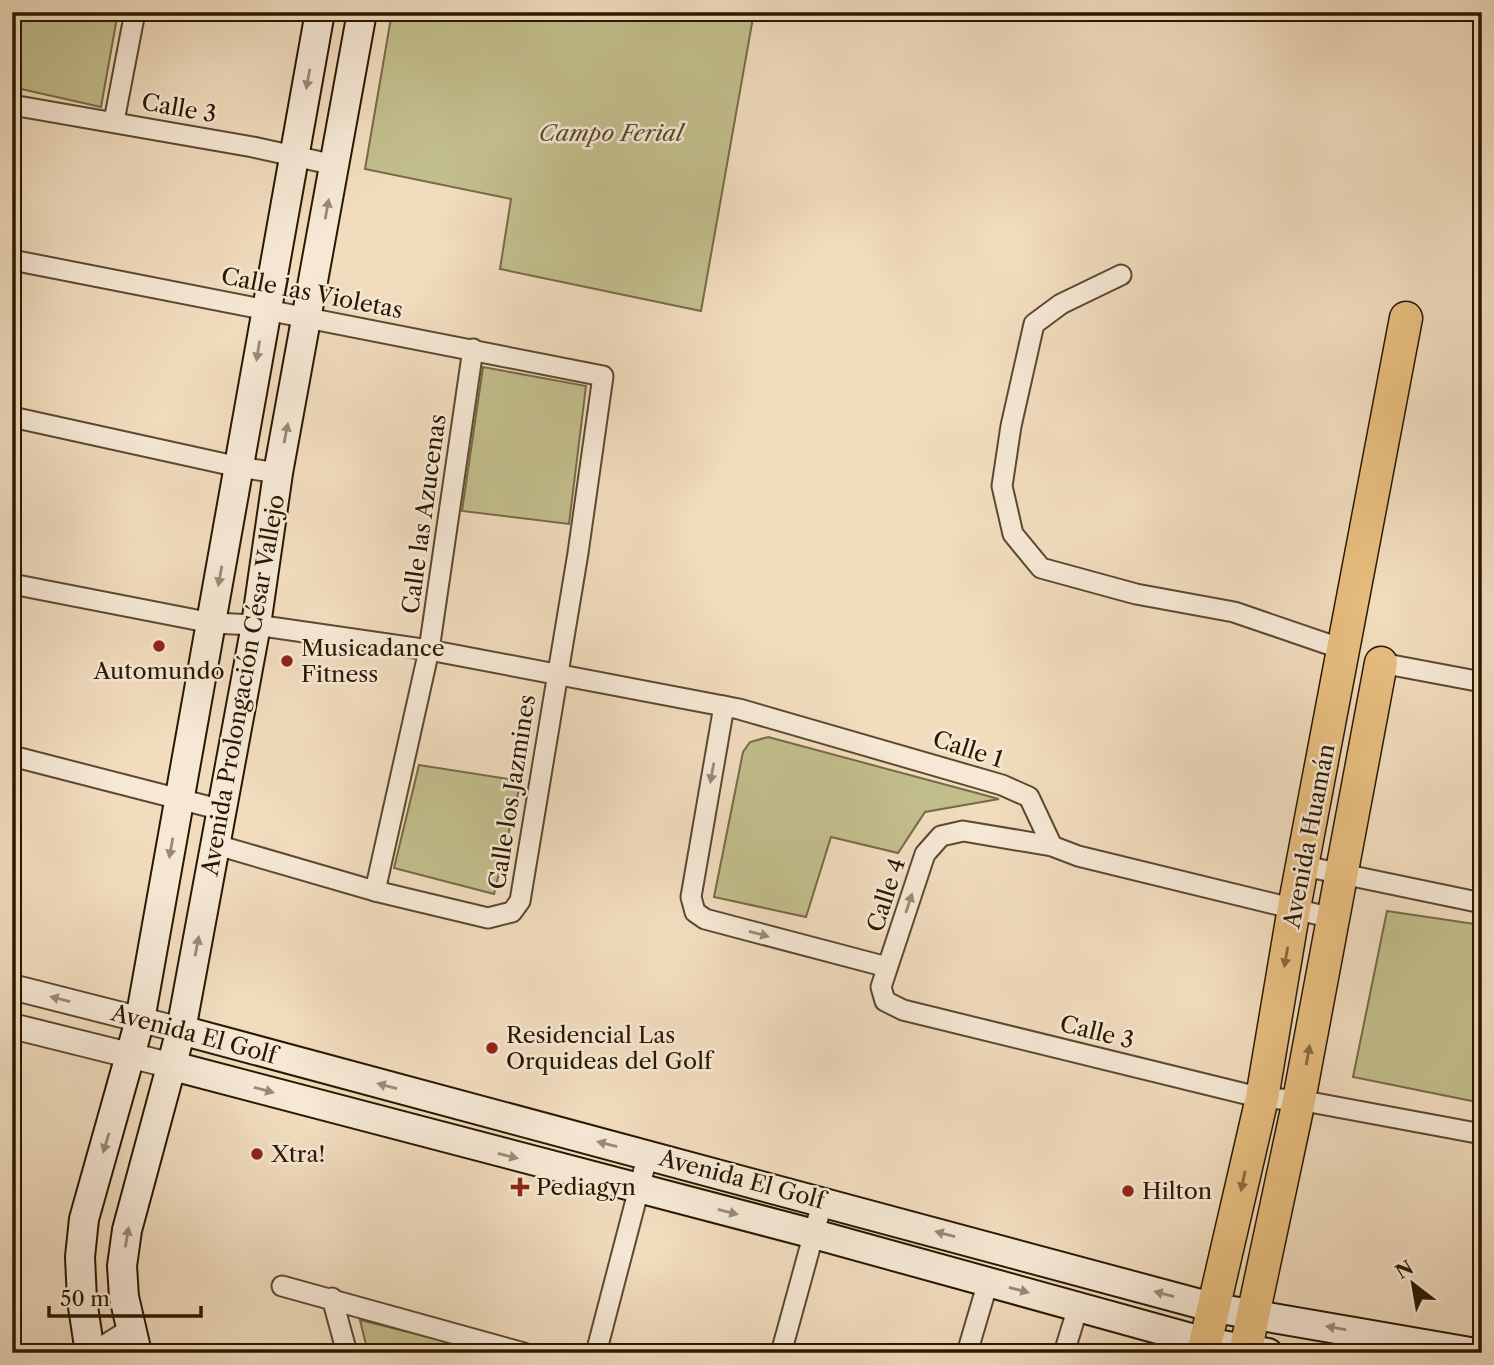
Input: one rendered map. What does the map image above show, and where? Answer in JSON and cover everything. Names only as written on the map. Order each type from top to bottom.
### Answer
[{"type":"main road","name":"Avenida Prolongación César Vallejo","points":[[91,1353],[81,1289],[80,1257],[84,1219],[140,1020],[320,12]]},
{"type":"main road","name":"Avenida Prolongación César Vallejo","points":[[134,1341],[122,1266],[127,1230],[173,1066],[217,845],[256,625],[278,473],[362,12]]},
{"type":"main road","name":"Avenida Huamán","points":[[1204,1348],[1262,1098],[1294,908],[1406,318]]},
{"type":"main road","name":"Avenida Huamán","points":[[1253,1351],[1255,1313],[1299,1100],[1381,663]]},
{"type":"main road","name":"Avenida El Golf","points":[[181,1030],[823,1200],[1215,1308],[1476,1353]]},
{"type":"main road","name":"Avenida El Golf","points":[[173,1066],[814,1234],[1078,1307],[1204,1348],[1253,1351]]},
{"type":"main road","points":[[475,1147],[484,1112]]},
{"type":"street","points":[[114,121],[135,12]]},
{"type":"street","name":"Calle 3","points":[[12,105],[114,121],[335,165]]},
{"type":"street","name":"Calle las Violetas","points":[[12,260],[603,376]]},
{"type":"street","points":[[1121,275],[1061,304],[1034,324],[1011,426],[1002,486],[1013,534],[1041,568],[1136,594],[1234,612],[1345,650]]},
{"type":"street","name":"Calle las Azucenas","points":[[375,891],[429,650],[473,349]]},
{"type":"street","name":"Calle los Jazmines","points":[[217,845],[375,891],[488,918],[512,912],[520,901],[556,672],[578,553],[603,376]]},
{"type":"street","points":[[12,417],[239,467],[278,473]]},
{"type":"street","name":"Calle 1","points":[[12,584],[212,623],[256,625],[429,650],[724,706],[1002,785],[1029,797],[1052,846]]},
{"type":"street","points":[[1381,663],[1482,682]]},
{"type":"street","points":[[724,706],[691,898],[695,912],[705,919],[887,967]]},
{"type":"street","points":[[12,756],[222,810]]},
{"type":"street","name":"Calle 4","points":[[885,1001],[881,987],[925,853],[941,836],[963,831],[1052,846]]},
{"type":"street","points":[[1052,846],[1078,856],[1332,918]]},
{"type":"street","points":[[1304,866],[1482,903]]},
{"type":"street","name":"Avenida El Golf","points":[[12,987],[181,1030]]},
{"type":"street","name":"Calle 3","points":[[885,1001],[903,1010],[1262,1098],[1299,1100],[1482,1134]]},
{"type":"street","name":"Avenida El Golf","points":[[12,1026],[173,1066]]},
{"type":"street","points":[[596,1353],[648,1154]]},
{"type":"street","points":[[781,1353],[823,1200]]},
{"type":"street","points":[[967,1353],[988,1282]]},
{"type":"street","points":[[282,1286],[524,1353]]},
{"type":"street","points":[[332,1298],[347,1353]]},
{"type":"street","points":[[1064,1353],[1078,1307]]},
{"type":"street","points":[[91,1353],[134,1341]]},
{"type":"green space","points":[[12,12],[118,12],[101,107],[12,87]]},
{"type":"green space","name":"Campo Ferial","points":[[392,12],[754,12],[701,311],[500,269],[511,199],[365,169]]},
{"type":"green space","points":[[483,367],[586,386],[569,524],[462,511]]},
{"type":"green space","points":[[768,737],[999,799],[925,812],[898,853],[831,837],[806,917],[714,897],[743,752],[750,742]]},
{"type":"green space","points":[[419,765],[521,781],[494,894],[394,868]]},
{"type":"green space","points":[[1387,911],[1482,925],[1482,1073],[1477,1102],[1353,1077]]},
{"type":"green space","points":[[360,1320],[493,1353],[368,1353]]},
{"type":"place","name":"Automundo","points":[[159,646]]},
{"type":"place","name":"Musicadance Fitness","points":[[287,661]]},
{"type":"place","name":"Residencial Las Orquideas del Golf","points":[[492,1048]]},
{"type":"place","name":"Xtra!","points":[[257,1154]]},
{"type":"place","name":"Pediagyn","points":[[520,1187]]},
{"type":"place","name":"Hilton","points":[[1128,1191]]}]
